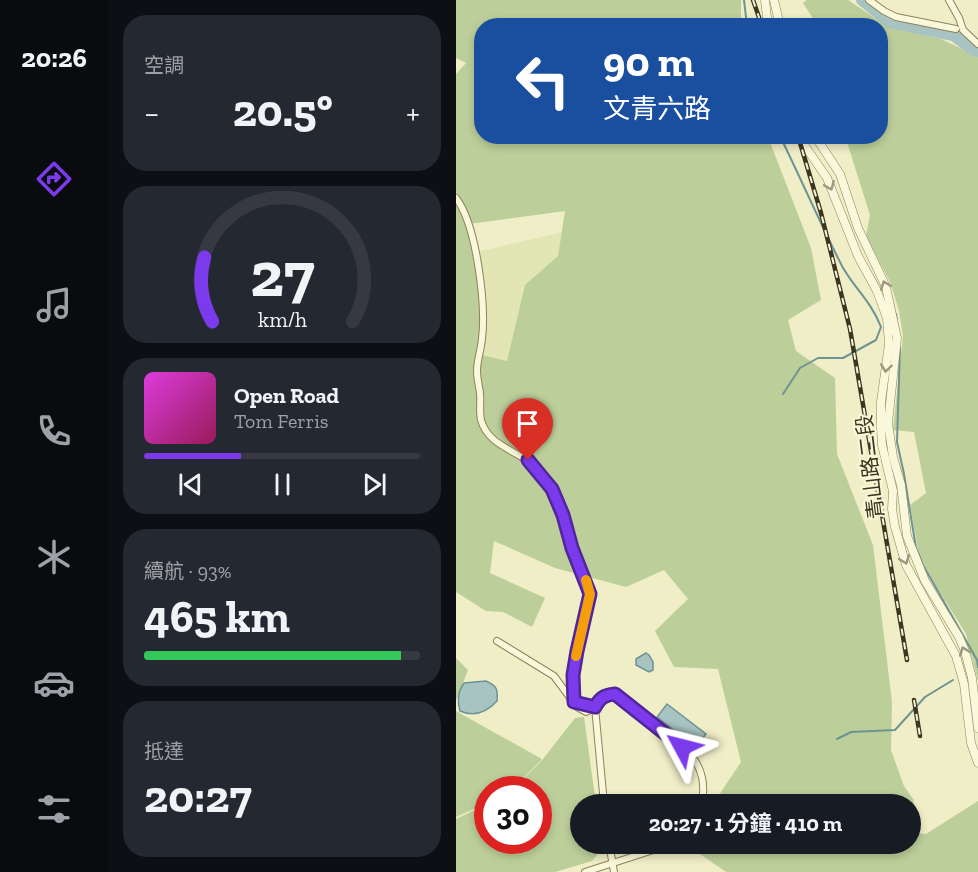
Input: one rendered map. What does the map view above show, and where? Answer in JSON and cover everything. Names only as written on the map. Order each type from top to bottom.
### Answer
[{"type":"street","points":[[765,0],[767,18]]},
{"type":"street","points":[[774,0],[778,18]]},
{"type":"street","points":[[869,0],[896,17],[957,29]]},
{"type":"street","points":[[950,0],[963,30],[978,44]]},
{"type":"street","name":"青山路二段","points":[[804,144],[827,178],[858,256],[877,291],[886,314],[889,344],[881,402],[881,428],[882,445],[893,491],[892,509],[895,527],[906,565],[956,656],[964,684],[969,733],[978,763]]},
{"type":"street","name":"青山路二段","points":[[820,144],[840,174],[858,228],[886,286],[897,338],[888,423],[892,457],[901,485],[907,536],[925,581],[965,651],[972,678],[978,728]]},
{"type":"street","points":[[456,198],[465,216],[477,262],[483,313],[477,370],[480,394],[479,413],[484,429],[495,442],[528,460],[552,489],[590,594],[573,675],[574,702]]},
{"type":"street","points":[[497,641],[554,676],[577,708],[586,712],[595,707],[606,695],[615,694],[691,755],[702,774],[703,794]]},
{"type":"street","points":[[595,707],[603,794]]},
{"type":"street","points":[[611,854],[615,872]]},
{"type":"street","points":[[585,872],[642,854]]},
{"type":"green space","points":[[456,0],[741,0],[741,18],[474,18],[474,144],[771,144],[811,248],[821,300],[788,320],[796,351],[835,378],[837,454],[873,545],[892,702],[891,750],[904,786],[910,794],[720,794],[741,762],[718,669],[674,667],[655,631],[688,599],[664,570],[626,587],[555,568],[494,541],[490,573],[545,598],[532,627],[503,612],[486,611],[456,592],[456,74],[466,63],[456,58]],"holes":[[[565,211],[558,256],[525,285],[507,361],[482,355],[479,258],[469,224]]]},
{"type":"green space","points":[[807,0],[848,0],[875,18],[813,18],[803,3]]},
{"type":"green space","points":[[888,26],[941,39],[978,55],[978,681],[966,634],[919,555],[910,505],[926,493],[914,432],[893,430],[903,336],[891,284],[866,236],[870,215],[848,144],[888,144]]},
{"type":"green space","points":[[562,232],[558,256],[525,286],[507,361],[482,355],[477,252]]},
{"type":"green space","points":[[456,658],[468,670],[456,701]]},
{"type":"green space","points":[[456,711],[542,759],[526,776],[474,776],[474,809],[456,817]]},
{"type":"green space","points":[[584,717],[595,794],[570,794],[570,854],[598,854],[592,861],[555,872],[456,872],[456,819],[474,810],[474,854],[552,854],[552,776],[527,776],[575,718]]},
{"type":"green space","points":[[978,801],[978,872],[726,872],[700,854],[921,854],[921,833],[926,834]]},
{"type":"water","points":[[646,653],[653,662],[653,670],[649,672],[636,665],[636,659]]},
{"type":"water","points":[[486,681],[496,688],[497,701],[480,712],[470,714],[460,711],[460,689],[464,683]]},
{"type":"water","points":[[667,704],[706,734],[696,747],[657,717]]},
{"type":"waterway","points":[[744,0],[746,18]]},
{"type":"waterway","points":[[862,0],[885,18]]},
{"type":"waterway","points":[[888,20],[953,35],[978,51]]},
{"type":"waterway","points":[[783,394],[800,368],[818,358],[843,358],[876,340],[881,327],[842,266],[784,144]]},
{"type":"waterway","points":[[896,314],[897,322]]},
{"type":"waterway","points":[[900,348],[897,442],[916,548],[923,565],[977,660],[978,667]]},
{"type":"waterway","points":[[837,739],[851,732],[895,730],[925,697],[953,680]]},
{"type":"railway","points":[[753,0],[759,18]]},
{"type":"railway","points":[[800,144],[821,213],[850,329],[907,660]]},
{"type":"railway","points":[[914,700],[920,736]]},
{"type":"slow traffic","points":[[576,656],[590,594],[586,580]]},
{"type":"route","points":[[528,460],[552,489],[590,594],[573,675],[574,702],[595,707],[606,695],[615,694],[682,747]]}]
